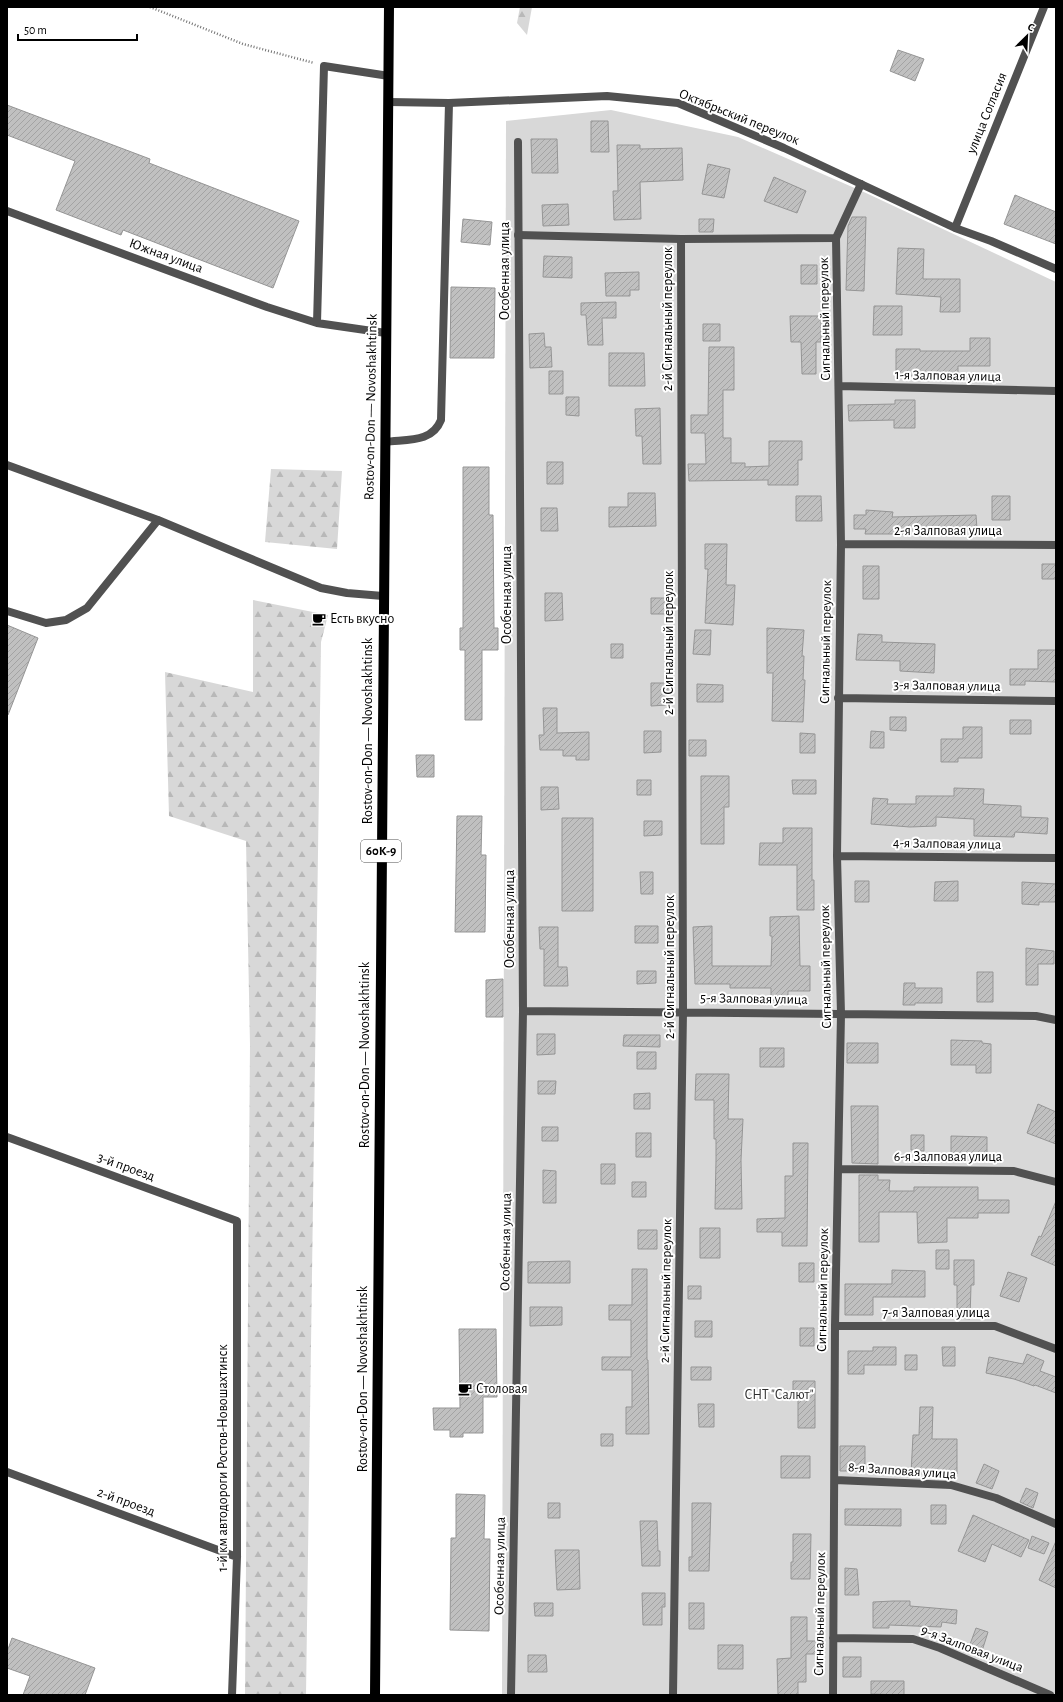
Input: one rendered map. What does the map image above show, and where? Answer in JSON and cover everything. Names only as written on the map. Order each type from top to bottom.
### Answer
[{"type":"main road","name":"Rostov-on-Don — Novoshakhtinsk","points":[[375,1695],[389,7]]},
{"type":"street","name":"улица Согласия","points":[[955,228],[1044,7]]},
{"type":"street","points":[[317,323],[324,66],[389,76]]},
{"type":"street","name":"Октябрьский переулок","points":[[389,102],[449,103],[607,96],[678,104],[861,184],[955,228],[991,241],[1056,269]]},
{"type":"street","points":[[385,442],[429,436],[438,429],[441,420],[449,103]]},
{"type":"street","name":"Особенная улица","points":[[511,1695],[523,1011],[518,142]]},
{"type":"street","points":[[518,236],[681,239],[836,238],[861,184]]},
{"type":"street","name":"Южная улица","points":[[7,211],[267,307],[317,323],[386,333]]},
{"type":"street","name":"Сигнальный переулок","points":[[832,1695],[835,1480],[835,1326],[841,1014],[837,856],[841,544],[836,238]]},
{"type":"street","name":"2-й Сигнальный переулок","points":[[673,1695],[683,1011],[681,239]]},
{"type":"street","name":"1-я Залповая улица","points":[[839,386],[1056,391]]},
{"type":"street","points":[[7,465],[158,520],[321,588],[347,593],[383,596]]},
{"type":"street","points":[[7,611],[46,623],[66,620],[87,608],[158,520]]},
{"type":"street","name":"2-я Залповая улица","points":[[841,544],[1056,545]]},
{"type":"street","name":"3-я Залповая улица","points":[[838,698],[1056,701]]},
{"type":"street","name":"4-я Залповая улица","points":[[837,856],[1056,858]]},
{"type":"street","name":"5-я Залповая улица","points":[[523,1011],[683,1011],[1036,1016],[1056,1020]]},
{"type":"street","name":"3-й проезд","points":[[7,1137],[237,1221]]},
{"type":"street","name":"6-я Залповая улица","points":[[839,1169],[1014,1171],[1056,1182]]},
{"type":"street","name":"1-й км автодороги Ростов-Новошахтинск","points":[[232,1695],[237,1557],[237,1221]]},
{"type":"street","name":"7-я Залповая улица","points":[[835,1326],[995,1326],[1056,1350]]},
{"type":"street","name":"2-й проезд","points":[[7,1472],[237,1557]]},
{"type":"street","name":"8-я Залповая улица","points":[[835,1480],[950,1485],[996,1498],[1056,1524]]},
{"type":"street","name":"9-я Залповая улица","points":[[833,1638],[913,1639],[940,1648],[1050,1695]]},
{"type":"path","points":[[150,7],[243,44],[324,66]]},
{"type":"green space","points":[[520,7],[532,7],[527,35],[517,23]]},
{"type":"green space","name":"СНТ \"Салют\"","points":[[611,110],[738,137],[866,193],[1056,282],[1056,1695],[502,1695],[506,121]]},
{"type":"green space","points":[[271,469],[342,471],[337,549],[265,542]]},
{"type":"green space","points":[[253,600],[328,615],[321,642],[306,1695],[245,1695],[250,1045],[246,841],[169,816],[165,672],[253,692]]},
{"type":"building","points":[[898,50],[924,59],[915,81],[890,71]]},
{"type":"building","points":[[7,105],[150,159],[149,163],[299,221],[273,288],[123,230],[121,235],[56,210],[75,161],[7,135]]},
{"type":"building","points":[[591,121],[608,121],[609,152],[591,152]]},
{"type":"building","points":[[531,139],[557,139],[558,173],[532,173]]},
{"type":"building","points":[[617,145],[640,145],[640,149],[682,148],[683,180],[640,182],[641,219],[614,220],[613,191],[618,191]]},
{"type":"building","points":[[708,164],[730,169],[724,198],[702,194]]},
{"type":"building","points":[[774,177],[806,191],[797,213],[764,201]]},
{"type":"building","points":[[1015,195],[1056,212],[1056,244],[1004,224]]},
{"type":"building","points":[[568,204],[569,225],[543,226],[542,205]]},
{"type":"building","points":[[852,217],[866,217],[864,291],[846,290],[848,226]]},
{"type":"building","points":[[463,219],[492,222],[490,245],[461,242]]},
{"type":"building","points":[[699,219],[714,219],[713,232],[699,232]]},
{"type":"building","points":[[898,248],[924,249],[923,279],[960,279],[960,312],[940,312],[941,297],[896,294]]},
{"type":"building","points":[[544,256],[572,257],[572,278],[543,277]]},
{"type":"building","points":[[801,265],[817,265],[817,284],[801,284]]},
{"type":"building","points":[[639,272],[639,290],[630,290],[630,296],[606,296],[605,273]]},
{"type":"building","points":[[451,287],[495,288],[494,358],[450,358]]},
{"type":"building","points":[[616,302],[616,318],[602,318],[603,345],[588,345],[586,315],[581,315],[581,303]]},
{"type":"building","points":[[874,306],[902,306],[902,335],[873,335]]},
{"type":"building","points":[[790,316],[821,316],[821,342],[816,342],[816,374],[802,374],[801,342],[791,342]]},
{"type":"building","points":[[703,324],[720,324],[720,341],[703,341]]},
{"type":"building","points":[[544,333],[545,347],[551,347],[552,367],[530,368],[529,334]]},
{"type":"building","points":[[970,338],[990,338],[990,366],[958,366],[958,376],[896,376],[896,349],[920,349],[920,351],[970,351]]},
{"type":"building","points":[[709,347],[734,347],[734,390],[723,390],[723,438],[731,438],[731,463],[745,463],[745,467],[769,466],[769,441],[802,441],[802,460],[798,460],[798,485],[768,485],[768,480],[689,481],[688,464],[706,464],[705,433],[691,433],[691,415],[708,415]]},
{"type":"building","points":[[609,353],[644,353],[645,386],[609,386]]},
{"type":"building","points":[[549,371],[563,371],[563,394],[549,394]]},
{"type":"building","points":[[566,397],[579,397],[579,416],[566,415]]},
{"type":"building","points":[[895,400],[915,400],[915,428],[894,428],[894,420],[849,421],[848,405],[895,404]]},
{"type":"building","points":[[660,408],[661,464],[643,464],[642,436],[636,436],[635,409]]},
{"type":"building","points":[[547,462],[563,462],[563,484],[547,484]]},
{"type":"building","points":[[463,467],[489,467],[489,515],[493,515],[494,628],[498,628],[498,650],[482,650],[482,720],[465,720],[465,650],[460,650],[460,628],[463,628]]},
{"type":"building","points":[[628,493],[655,493],[656,526],[609,527],[609,507],[628,507]]},
{"type":"building","points":[[796,496],[821,496],[822,521],[796,521]]},
{"type":"building","points":[[992,496],[1010,496],[1010,520],[992,520]]},
{"type":"building","points":[[541,508],[557,508],[558,531],[541,531]]},
{"type":"building","points":[[866,510],[893,512],[892,517],[976,515],[977,529],[927,531],[926,534],[865,534],[866,529],[854,529],[854,515],[866,515]]},
{"type":"building","points":[[705,544],[727,544],[726,585],[735,585],[733,625],[705,623],[708,569],[705,569]]},
{"type":"building","points":[[1042,564],[1056,564],[1056,579],[1042,579]]},
{"type":"building","points":[[863,566],[879,566],[879,599],[863,599]]},
{"type":"building","points":[[545,593],[562,593],[563,620],[545,621]]},
{"type":"building","points":[[651,598],[667,598],[667,614],[651,614]]},
{"type":"building","points":[[7,625],[38,638],[8,715],[7,715]]},
{"type":"building","points":[[767,628],[804,630],[802,656],[804,656],[803,680],[805,680],[803,722],[772,721],[773,673],[767,673]]},
{"type":"building","points":[[695,630],[711,630],[710,655],[693,654]]},
{"type":"building","points":[[858,634],[882,635],[882,642],[935,644],[934,673],[900,671],[900,661],[856,660]]},
{"type":"building","points":[[611,644],[623,644],[623,658],[611,658]]},
{"type":"building","points":[[1038,650],[1056,650],[1056,682],[1025,681],[1025,685],[1010,685],[1010,669],[1038,669]]},
{"type":"building","points":[[651,683],[668,683],[668,705],[651,706]]},
{"type":"building","points":[[697,684],[723,685],[723,702],[697,702]]},
{"type":"building","points":[[543,708],[557,708],[557,733],[589,732],[589,760],[576,760],[576,756],[563,756],[563,750],[540,750],[539,735],[544,735]]},
{"type":"building","points":[[890,717],[906,717],[906,731],[890,730]]},
{"type":"building","points":[[1010,720],[1031,720],[1031,734],[1010,734]]},
{"type":"building","points":[[963,727],[982,727],[982,758],[958,758],[958,762],[941,762],[941,739],[963,739]]},
{"type":"building","points":[[644,731],[661,731],[661,752],[644,753]]},
{"type":"building","points":[[871,731],[884,732],[884,748],[870,748]]},
{"type":"building","points":[[800,733],[815,734],[815,753],[800,753]]},
{"type":"building","points":[[689,740],[706,740],[706,756],[689,756]]},
{"type":"building","points":[[416,755],[434,755],[434,777],[417,777]]},
{"type":"building","points":[[701,776],[729,776],[729,807],[724,807],[724,844],[701,844]]},
{"type":"building","points":[[637,780],[651,780],[651,795],[637,795]]},
{"type":"building","points":[[792,780],[816,780],[816,794],[793,794]]},
{"type":"building","points":[[541,787],[558,787],[559,809],[541,810]]},
{"type":"building","points":[[954,788],[984,789],[983,804],[1021,806],[1021,817],[1048,818],[1047,834],[1015,832],[1014,837],[974,836],[974,819],[936,817],[936,826],[910,827],[871,824],[873,798],[888,799],[887,804],[916,804],[916,796],[954,796]]},
{"type":"building","points":[[457,816],[482,816],[481,855],[486,855],[485,932],[455,932]]},
{"type":"building","points":[[562,818],[593,818],[593,911],[562,911]]},
{"type":"building","points":[[644,821],[662,821],[662,835],[644,836]]},
{"type":"building","points":[[783,828],[812,828],[812,880],[814,880],[814,910],[797,910],[797,865],[759,865],[760,843],[783,843]]},
{"type":"building","points":[[640,872],[653,872],[653,894],[641,894]]},
{"type":"building","points":[[855,881],[869,881],[869,902],[855,902]]},
{"type":"building","points":[[958,881],[958,901],[934,901],[935,882]]},
{"type":"building","points":[[1022,882],[1056,884],[1056,902],[1039,902],[1039,905],[1022,904]]},
{"type":"building","points":[[799,916],[800,966],[810,966],[810,991],[788,991],[788,1001],[771,1000],[771,988],[730,988],[730,984],[695,984],[693,927],[712,926],[712,966],[771,966],[772,936],[770,936],[770,917]]},
{"type":"building","points":[[635,926],[658,926],[658,943],[635,943]]},
{"type":"building","points":[[539,927],[558,927],[558,967],[567,967],[568,986],[544,986],[544,949],[540,949]]},
{"type":"building","points":[[1026,948],[1054,951],[1054,964],[1038,964],[1038,985],[1026,985]]},
{"type":"building","points":[[637,971],[656,971],[656,983],[637,984]]},
{"type":"building","points":[[977,972],[993,972],[993,1002],[977,1002]]},
{"type":"building","points":[[503,979],[503,1017],[486,1017],[486,980]]},
{"type":"building","points":[[904,983],[915,983],[915,988],[942,988],[942,1003],[915,1003],[915,1005],[903,1005]]},
{"type":"building","points":[[537,1034],[555,1034],[555,1054],[537,1055]]},
{"type":"building","points":[[624,1035],[660,1035],[660,1047],[623,1046]]},
{"type":"building","points":[[951,1040],[982,1041],[982,1043],[991,1044],[991,1073],[976,1073],[976,1065],[951,1065]]},
{"type":"building","points":[[847,1043],[878,1043],[878,1063],[847,1063]]},
{"type":"building","points":[[760,1048],[784,1048],[784,1067],[760,1067]]},
{"type":"building","points":[[637,1052],[656,1052],[656,1069],[637,1069]]},
{"type":"building","points":[[696,1074],[729,1074],[728,1119],[743,1119],[741,1160],[742,1209],[715,1209],[716,1139],[714,1139],[714,1100],[695,1100]]},
{"type":"building","points":[[538,1081],[556,1081],[555,1094],[538,1094]]},
{"type":"building","points":[[650,1093],[650,1109],[634,1109],[634,1094]]},
{"type":"building","points":[[1038,1104],[1056,1112],[1056,1144],[1027,1133]]},
{"type":"building","points":[[851,1106],[878,1106],[878,1164],[852,1163]]},
{"type":"building","points":[[542,1127],[558,1127],[558,1141],[542,1141]]},
{"type":"building","points":[[636,1133],[651,1133],[651,1157],[636,1157]]},
{"type":"building","points":[[911,1135],[924,1135],[924,1151],[911,1150]]},
{"type":"building","points":[[951,1136],[987,1137],[987,1157],[951,1156]]},
{"type":"building","points":[[793,1143],[808,1143],[807,1246],[782,1246],[782,1232],[757,1232],[757,1219],[785,1218],[785,1176],[793,1176]]},
{"type":"building","points":[[601,1164],[615,1164],[615,1184],[601,1184]]},
{"type":"building","points":[[543,1170],[556,1171],[556,1203],[543,1203]]},
{"type":"building","points":[[859,1175],[878,1175],[878,1180],[890,1180],[889,1191],[914,1191],[914,1187],[978,1187],[978,1200],[1009,1200],[1009,1213],[978,1213],[978,1218],[947,1218],[947,1242],[918,1243],[917,1212],[879,1212],[879,1242],[859,1242]]},
{"type":"building","points":[[632,1182],[646,1182],[646,1197],[632,1197]]},
{"type":"building","points":[[1056,1201],[1056,1266],[1031,1255],[1039,1236],[1041,1237]]},
{"type":"building","points":[[700,1228],[720,1228],[720,1258],[700,1258]]},
{"type":"building","points":[[638,1230],[657,1230],[657,1249],[638,1249]]},
{"type":"building","points":[[936,1250],[949,1250],[949,1269],[936,1269]]},
{"type":"building","points":[[954,1260],[974,1260],[974,1285],[971,1285],[970,1319],[957,1318],[957,1285],[954,1285]]},
{"type":"building","points":[[570,1261],[570,1283],[528,1283],[528,1262]]},
{"type":"building","points":[[799,1263],[814,1263],[814,1282],[799,1282]]},
{"type":"building","points":[[632,1269],[647,1269],[649,1434],[626,1434],[626,1407],[632,1407],[632,1370],[602,1370],[602,1357],[631,1357],[631,1320],[609,1320],[609,1305],[632,1305]]},
{"type":"building","points":[[892,1270],[925,1271],[925,1297],[873,1297],[873,1315],[845,1315],[845,1284],[892,1284]]},
{"type":"building","points":[[1008,1272],[1027,1278],[1019,1302],[1000,1296]]},
{"type":"building","points":[[688,1286],[701,1286],[701,1299],[688,1299]]},
{"type":"building","points":[[530,1307],[562,1307],[562,1325],[530,1326]]},
{"type":"building","points":[[695,1321],[712,1321],[712,1337],[695,1337]]},
{"type":"building","points":[[800,1328],[814,1328],[814,1346],[800,1346]]},
{"type":"building","points":[[459,1329],[496,1329],[497,1397],[483,1397],[483,1433],[463,1433],[463,1437],[450,1437],[450,1430],[434,1430],[433,1408],[460,1408]]},
{"type":"building","points":[[873,1347],[896,1347],[896,1365],[864,1365],[864,1374],[848,1374],[848,1351],[873,1351]]},
{"type":"building","points":[[942,1347],[955,1347],[955,1366],[943,1366]]},
{"type":"building","points":[[1027,1354],[1044,1361],[1040,1371],[1056,1377],[1056,1393],[1014,1379],[986,1373],[989,1357],[1023,1364]]},
{"type":"building","points":[[905,1355],[917,1355],[917,1370],[905,1370]]},
{"type":"building","points":[[691,1367],[711,1367],[711,1380],[691,1380]]},
{"type":"building","points":[[793,1381],[815,1381],[815,1428],[798,1428],[798,1399],[793,1399]]},
{"type":"building","points":[[698,1404],[714,1404],[714,1427],[699,1427]]},
{"type":"building","points":[[920,1407],[933,1407],[932,1439],[957,1439],[957,1474],[911,1474],[913,1435],[919,1435]]},
{"type":"building","points":[[601,1434],[613,1434],[613,1446],[601,1446]]},
{"type":"building","points":[[840,1446],[865,1446],[865,1471],[840,1471]]},
{"type":"building","points":[[781,1456],[810,1456],[810,1478],[781,1478]]},
{"type":"building","points":[[984,1464],[999,1471],[992,1489],[976,1483]]},
{"type":"building","points":[[1026,1488],[1038,1493],[1033,1508],[1020,1502]]},
{"type":"building","points":[[456,1494],[485,1495],[484,1539],[490,1539],[489,1631],[450,1630],[451,1538],[456,1538]]},
{"type":"building","points":[[548,1503],[560,1503],[560,1518],[548,1518]]},
{"type":"building","points":[[692,1503],[711,1503],[709,1571],[689,1571],[689,1557],[692,1557]]},
{"type":"building","points":[[931,1505],[946,1505],[946,1524],[931,1524]]},
{"type":"building","points":[[845,1509],[901,1509],[901,1526],[845,1525]]},
{"type":"building","points":[[973,1515],[1029,1540],[1021,1557],[992,1544],[985,1562],[958,1551]]},
{"type":"building","points":[[640,1521],[657,1521],[660,1566],[642,1566]]},
{"type":"building","points":[[793,1534],[811,1534],[810,1579],[791,1579],[791,1562],[793,1562]]},
{"type":"building","points":[[1032,1536],[1049,1543],[1044,1554],[1028,1548]]},
{"type":"building","points":[[1056,1541],[1056,1588],[1039,1580]]},
{"type":"building","points":[[555,1550],[579,1550],[580,1589],[557,1590]]},
{"type":"building","points":[[845,1568],[857,1569],[859,1595],[845,1595]]},
{"type":"building","points":[[642,1593],[665,1593],[665,1607],[662,1607],[662,1625],[643,1625]]},
{"type":"building","points":[[910,1601],[910,1606],[957,1610],[956,1624],[942,1622],[941,1627],[889,1625],[889,1628],[873,1628],[873,1602]]},
{"type":"building","points":[[534,1603],[553,1603],[553,1616],[535,1616]]},
{"type":"building","points":[[689,1603],[704,1603],[704,1629],[689,1629]]},
{"type":"building","points":[[791,1617],[807,1617],[807,1641],[821,1641],[821,1654],[806,1654],[806,1682],[798,1682],[798,1695],[778,1695],[777,1659],[791,1658]]},
{"type":"building","points":[[976,1628],[988,1632],[982,1651],[969,1647]]},
{"type":"building","points":[[12,1638],[95,1668],[85,1695],[23,1695],[30,1676],[7,1668],[7,1652]]},
{"type":"building","points":[[718,1645],[743,1645],[743,1669],[718,1669]]},
{"type":"building","points":[[528,1655],[546,1655],[547,1672],[528,1672]]},
{"type":"building","points":[[843,1657],[861,1657],[861,1677],[843,1677]]},
{"type":"building","points":[[871,1681],[904,1681],[904,1695],[871,1694]]},
{"type":"place","name":"Есть вкусно","points":[[319,619]]},
{"type":"place","name":"Столовая","points":[[465,1389]]}]
